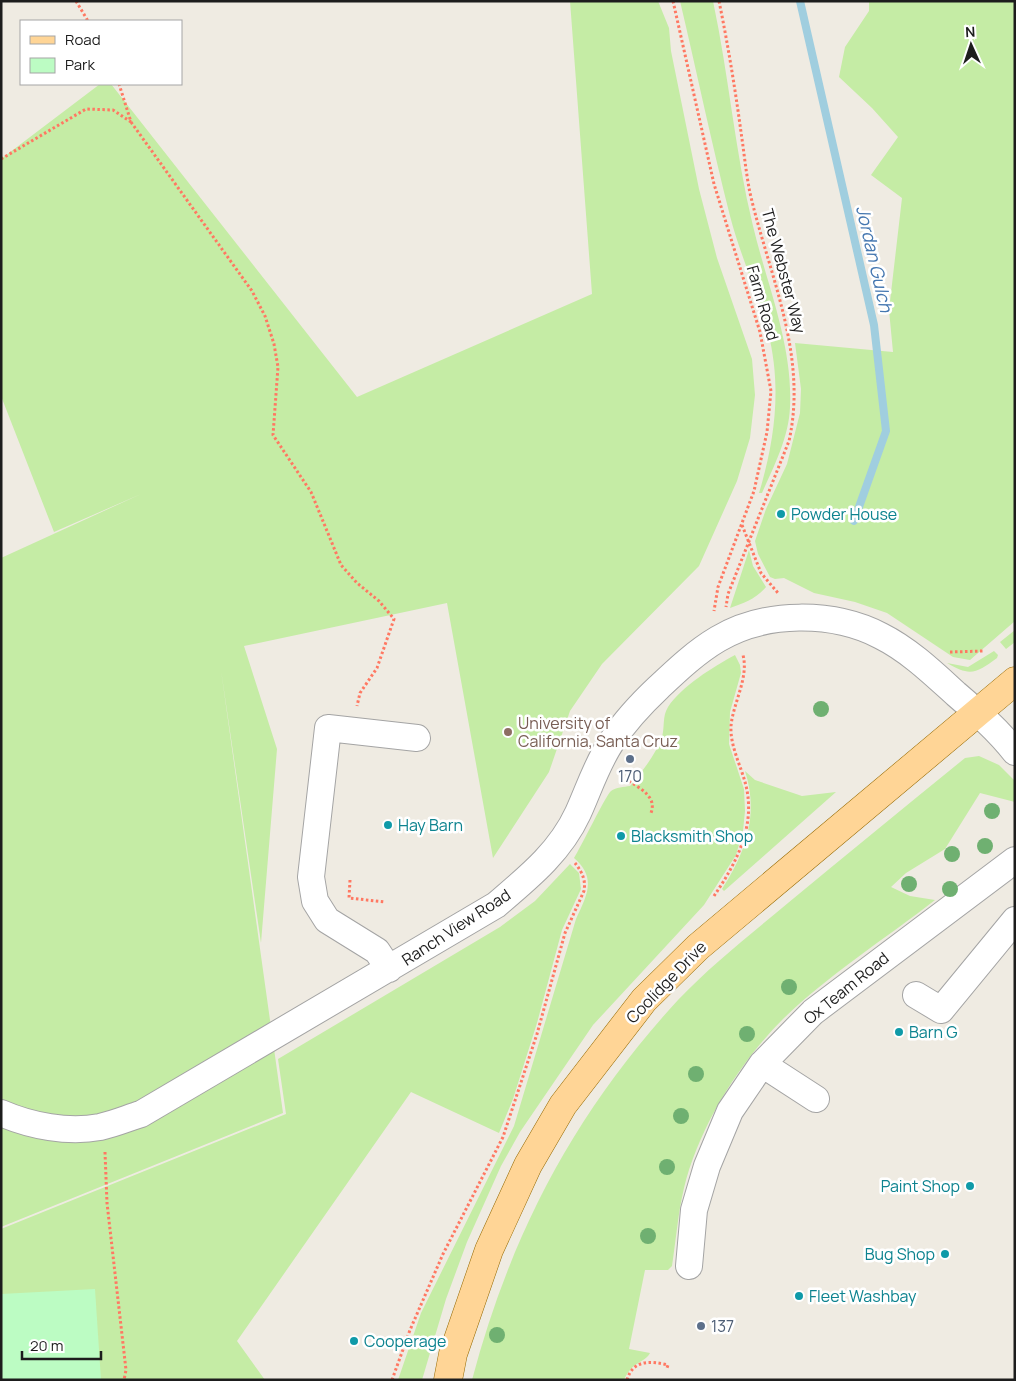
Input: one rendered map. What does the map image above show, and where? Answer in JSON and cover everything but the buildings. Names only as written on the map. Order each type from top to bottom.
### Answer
[{"type":"main road","name":"Coolidge Drive","points":[[448,1380],[453,1354],[489,1250],[528,1165],[563,1105],[605,1048],[644,1000],[698,947],[1015,681]]},
{"type":"street","name":"Ranch View Road","points":[[1,1113],[38,1125],[65,1129],[100,1127],[141,1114],[389,970],[496,905],[544,864],[557,848],[578,814],[598,766],[611,741],[651,694],[681,666],[717,639],[736,631],[778,619],[808,617],[844,623],[881,636],[914,658],[978,713],[1000,733],[1015,752]]},
{"type":"street","points":[[389,970],[377,950],[327,920],[315,901],[310,877],[328,728],[416,738]]},
{"type":"street","name":"Ox Team Road","points":[[689,1266],[694,1210],[707,1166],[730,1112],[762,1064],[813,1012],[1015,860]]},
{"type":"street","points":[[916,995],[941,1010],[1015,920]]},
{"type":"street","points":[[762,1064],[816,1099]]},
{"type":"path","points":[[76,1],[87,20]]},
{"type":"path","name":"Farm Road","points":[[673,1],[714,184],[760,332],[771,391],[767,432],[754,490],[718,587],[714,611]]},
{"type":"path","name":"The Webster Way","points":[[719,1],[728,46],[750,191],[792,347],[795,390],[795,416],[789,441],[728,594],[726,612]]},
{"type":"path","points":[[119,85],[132,122],[252,291],[265,316],[274,344],[278,367],[273,434],[311,492],[341,565],[357,583],[379,601],[394,619],[377,668],[360,693],[350,730]]},
{"type":"path","points":[[1,159],[86,109],[113,110],[132,122]]},
{"type":"path","points":[[742,525],[758,567],[772,586],[808,617]]},
{"type":"path","points":[[710,902],[741,849],[747,825],[747,791],[731,736],[735,705],[745,669],[741,646]]},
{"type":"path","points":[[947,651],[961,653],[984,651]]},
{"type":"path","points":[[629,781],[651,799],[654,806],[651,813]]},
{"type":"path","points":[[392,1380],[410,1330],[443,1254],[503,1137],[537,1034],[565,933],[584,891],[585,883],[582,872],[570,858]]},
{"type":"path","points":[[350,880],[349,898],[385,902]]},
{"type":"path","points":[[100,1127],[104,1145],[107,1203],[126,1370],[124,1380]]},
{"type":"path","points":[[627,1380],[632,1369],[639,1364],[650,1361],[668,1365],[667,1368]]},
{"type":"green space","points":[[570,1],[658,1],[669,28],[671,51],[699,189],[717,258],[752,359],[755,395],[750,438],[737,481],[699,566],[602,664],[570,711],[549,772],[493,858],[447,603],[244,646],[277,749],[261,943],[221,670],[283,1113],[1,1227],[1,558],[141,494],[54,532],[1,396],[1,159],[99,85],[112,85],[357,397],[592,294]]},
{"type":"green space","points":[[680,1],[713,1],[747,198],[778,315],[787,361],[790,407],[787,429],[762,493],[759,493],[773,433],[775,413],[775,372],[772,352],[764,317],[730,216]]},
{"type":"green space","points":[[869,1],[1015,1],[1015,621],[970,660],[953,657],[887,613],[855,602],[814,593],[784,578],[775,579],[770,577],[758,554],[755,541],[766,509],[787,464],[800,413],[801,389],[795,343],[893,352],[889,310],[902,198],[871,175],[898,137],[872,108],[839,77],[845,47],[869,11]]},
{"type":"green space","points":[[749,550],[753,566],[766,587],[754,598],[730,608]]},
{"type":"green space","points":[[1015,630],[1015,642],[1006,649],[1000,642]]},
{"type":"green space","points":[[994,651],[998,655],[997,658],[978,670],[968,672],[947,663],[968,667]]},
{"type":"green space","points":[[735,655],[740,665],[741,673],[730,712],[729,744],[744,789],[745,811],[743,831],[736,855],[704,905],[593,1025],[520,1132],[501,1166],[467,1242],[446,1299],[422,1380],[398,1380],[421,1313],[514,1126],[576,919],[584,902],[588,887],[586,873],[574,858],[611,791],[630,786],[644,769],[662,737],[666,711],[674,699],[698,678]]},
{"type":"green space","points":[[979,756],[999,765],[1015,781],[1015,802],[980,793],[945,849],[906,873],[891,887],[910,896],[935,900],[838,972],[783,1019],[751,1055],[710,1119],[691,1165],[684,1188],[672,1266],[668,1270],[645,1270],[629,1349],[650,1353],[648,1356],[631,1369],[624,1380],[472,1380],[506,1274],[527,1225],[551,1177],[578,1131],[608,1086],[641,1042],[678,1000],[731,950],[965,758]]},
{"type":"green space","points":[[745,771],[755,780],[802,796],[836,792],[724,891],[722,889],[738,861],[748,832],[751,802]]},
{"type":"green space","points":[[570,864],[579,873],[581,889],[562,930],[537,1023],[513,1099],[499,1133],[411,1092],[237,1341],[265,1380],[1,1380],[1,1229],[286,1114],[278,1059],[500,927],[535,901]]},
{"type":"green space","points":[[95,1289],[101,1380],[1,1380],[1,1294]]},
{"type":"waterway","name":"Jordan Gulch","points":[[800,1],[874,325],[886,431],[854,521]]},
{"type":"place","name":"Powder House","points":[[781,514]]},
{"type":"place","name":"University of California, Santa Cruz","points":[[508,732]]},
{"type":"place","name":"170","points":[[630,759]]},
{"type":"place","name":"Hay Barn","points":[[388,825]]},
{"type":"place","name":"Blacksmith Shop","points":[[621,836]]},
{"type":"place","name":"Barn G","points":[[899,1032]]},
{"type":"place","name":"Paint Shop","points":[[970,1186]]},
{"type":"place","name":"Bug Shop","points":[[945,1254]]},
{"type":"place","name":"Fleet Washbay","points":[[799,1296]]},
{"type":"place","name":"137","points":[[701,1326]]},
{"type":"place","name":"Cooperage","points":[[354,1341]]}]
